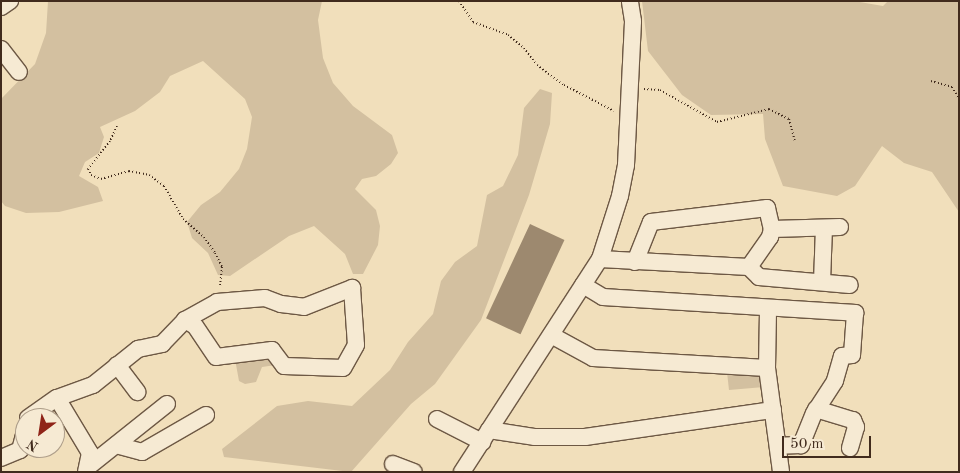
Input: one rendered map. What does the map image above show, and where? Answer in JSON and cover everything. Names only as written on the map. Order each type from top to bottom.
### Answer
[{"type":"street","points":[[1,6],[10,1]]},
{"type":"street","points":[[462,472],[600,259],[620,196],[626,166],[627,118],[634,21],[630,1]]},
{"type":"street","points":[[1,49],[19,72]]},
{"type":"street","points":[[635,262],[651,222],[767,208],[772,229],[749,267]]},
{"type":"street","points":[[772,229],[832,228],[822,282]]},
{"type":"street","points":[[600,259],[749,267],[759,277],[850,285]]},
{"type":"street","points":[[583,285],[603,297],[855,313],[852,355],[842,356],[834,381],[816,409],[800,445],[778,446]]},
{"type":"street","points":[[42,408],[57,398],[93,385],[138,349],[162,344],[185,320],[217,302],[265,298],[281,304],[304,307],[352,288],[356,345],[343,368],[284,366],[272,350],[216,357],[195,326],[185,320]]},
{"type":"street","points":[[768,308],[767,368],[781,472]]},
{"type":"street","points":[[551,335],[593,358],[767,368]]},
{"type":"street","points":[[118,364],[138,392]]},
{"type":"street","points":[[57,398],[90,453],[87,470]]},
{"type":"street","points":[[87,470],[168,404]]},
{"type":"street","points":[[816,409],[852,420],[856,427],[850,448]]},
{"type":"street","points":[[437,419],[486,436],[584,437],[773,410]]},
{"type":"street","points":[[116,445],[142,452],[206,415]]},
{"type":"street","points":[[1,458],[15,452]]},
{"type":"street","points":[[393,464],[414,472]]},
{"type":"path","points":[[459,1],[473,22],[508,35],[524,48],[537,65],[564,85],[627,118]]},
{"type":"path","points":[[931,81],[952,87],[959,99]]},
{"type":"path","points":[[629,88],[660,90],[717,122],[768,109],[789,119],[795,141]]},
{"type":"path","points":[[117,126],[110,141],[88,169],[91,175],[101,179],[129,172],[149,175],[164,186],[183,219],[204,236],[222,267],[217,302]]},
{"type":"shaded area","points":[[48,1],[322,1],[318,20],[323,58],[333,83],[353,106],[392,135],[398,153],[391,164],[376,176],[362,179],[355,189],[376,210],[380,226],[378,245],[363,274],[353,274],[345,254],[314,226],[289,236],[230,276],[218,275],[208,253],[192,238],[187,222],[201,205],[220,192],[239,169],[247,149],[252,117],[245,99],[203,61],[170,76],[160,92],[135,111],[100,127],[104,137],[99,153],[85,162],[79,176],[98,187],[103,201],[59,212],[26,213],[5,206],[1,201],[1,99],[35,64],[46,33]]},
{"type":"shaded area","points":[[642,1],[854,1],[883,6],[888,1],[959,1],[959,212],[932,172],[904,163],[882,146],[855,186],[837,196],[783,186],[765,139],[763,114],[711,115],[682,95],[648,51]]},
{"type":"shaded area","points":[[540,89],[552,93],[550,124],[529,195],[481,320],[435,384],[411,404],[351,472],[224,457],[222,449],[277,406],[308,401],[352,406],[390,370],[408,342],[433,314],[441,281],[455,262],[477,246],[487,195],[503,186],[518,155],[524,108]]},
{"type":"shaded area","points":[[265,354],[276,365],[262,367],[256,382],[245,384],[239,381],[235,359]]},
{"type":"shaded area","points":[[727,372],[762,373],[764,387],[729,390]]},
{"type":"building","points":[[530,224],[564,240],[520,334],[486,318]]}]
